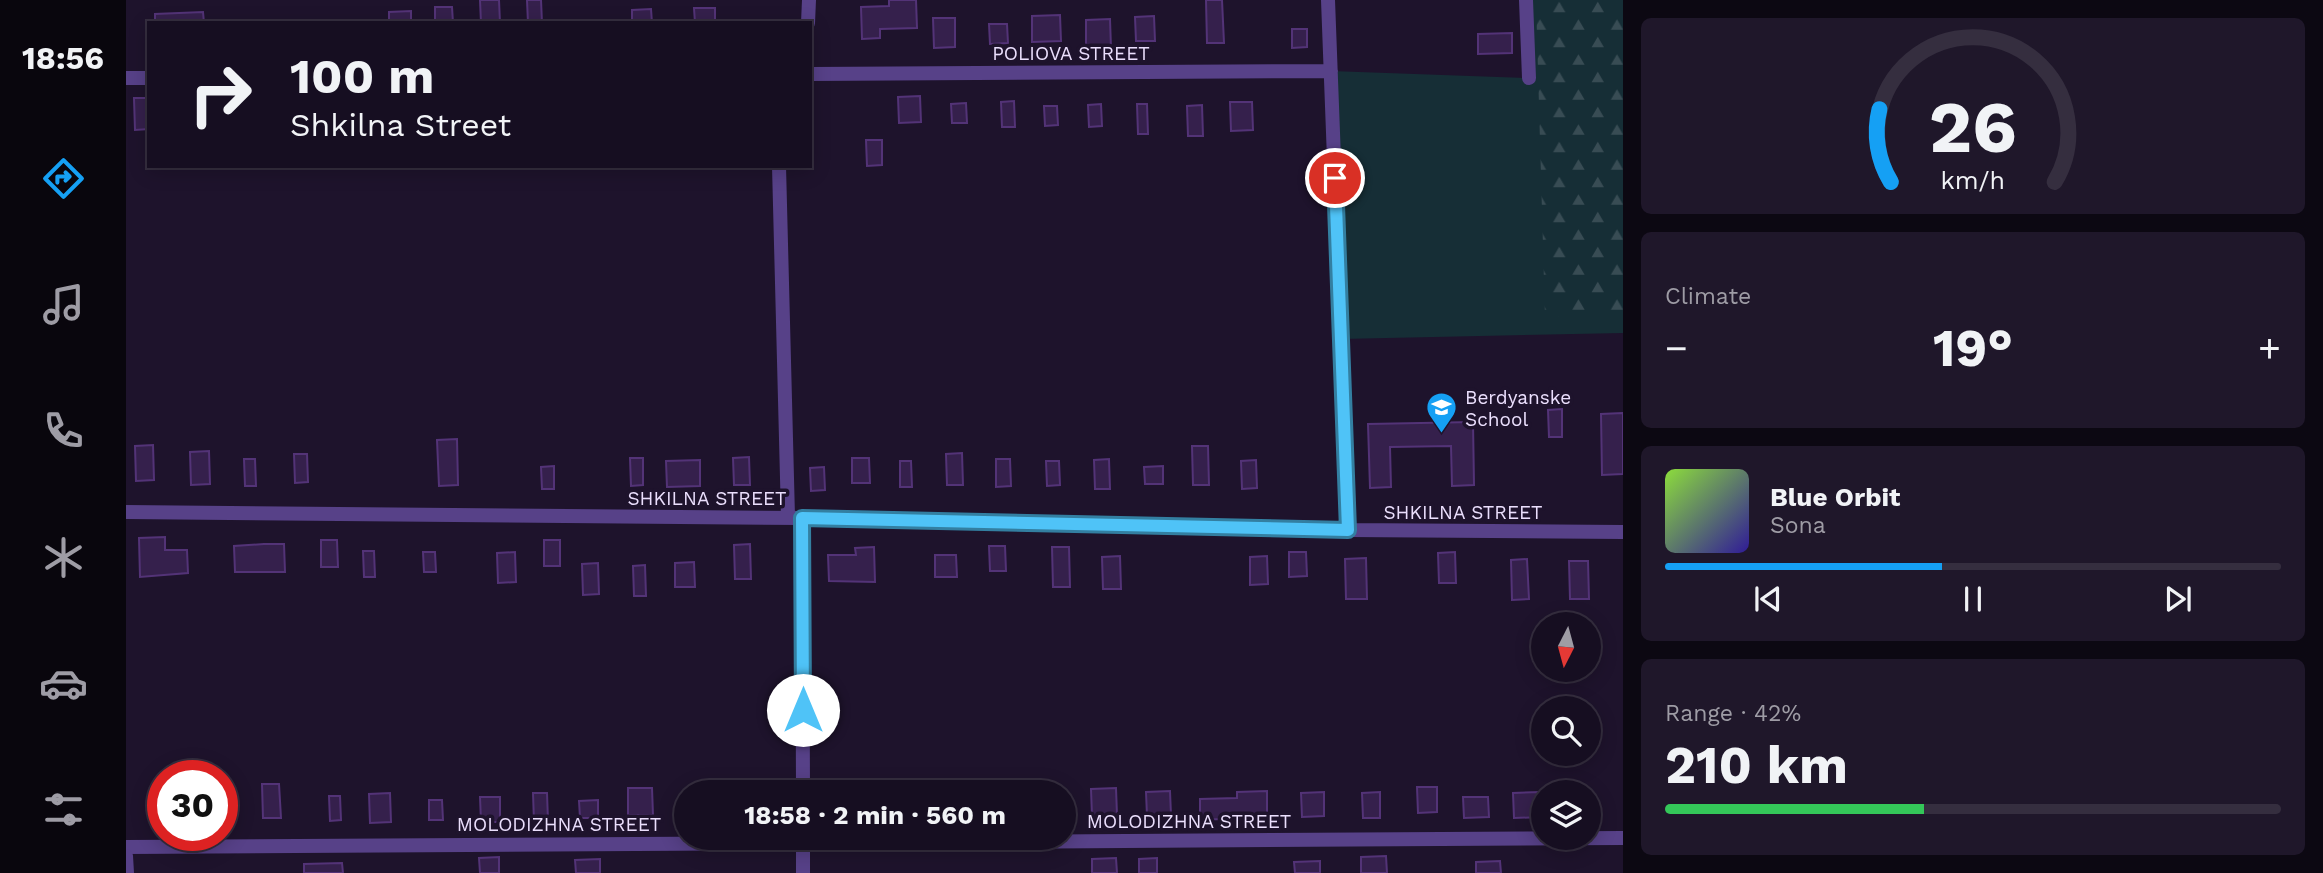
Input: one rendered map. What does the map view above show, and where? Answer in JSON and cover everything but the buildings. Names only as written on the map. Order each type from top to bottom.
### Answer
[{"type":"street","points":[[808,21],[809,0]]},
{"type":"street","points":[[1328,0],[1348,530]]},
{"type":"street","points":[[1526,0],[1529,78]]},
{"type":"street","name":"POLIOVA STREET","points":[[812,74],[1331,71]]},
{"type":"street","points":[[126,78],[147,78]]},
{"type":"street","points":[[779,168],[795,518],[803,780]]},
{"type":"street","name":"SHKILNA STREET","points":[[126,512],[795,518],[1348,530],[1623,532]]},
{"type":"street","name":"MOLODIZHNA STREET","points":[[1076,839],[1623,838]]},
{"type":"street","name":"MOLODIZHNA STREET","points":[[126,847],[674,841]]},
{"type":"street","points":[[803,850],[803,873]]},
{"type":"street","points":[[126,856],[127,873]]},
{"type":"green space","points":[[1526,0],[1623,0],[1623,333],[1341,339],[1331,71],[1528,78]]},
{"type":"green space","points":[[1536,0],[1623,0],[1623,315],[1545,317]]},
{"type":"place","name":"Berdyanske School","points":[[1442,435]]},
{"type":"route","points":[[803,710],[802,518],[1348,530],[1335,178]]}]
